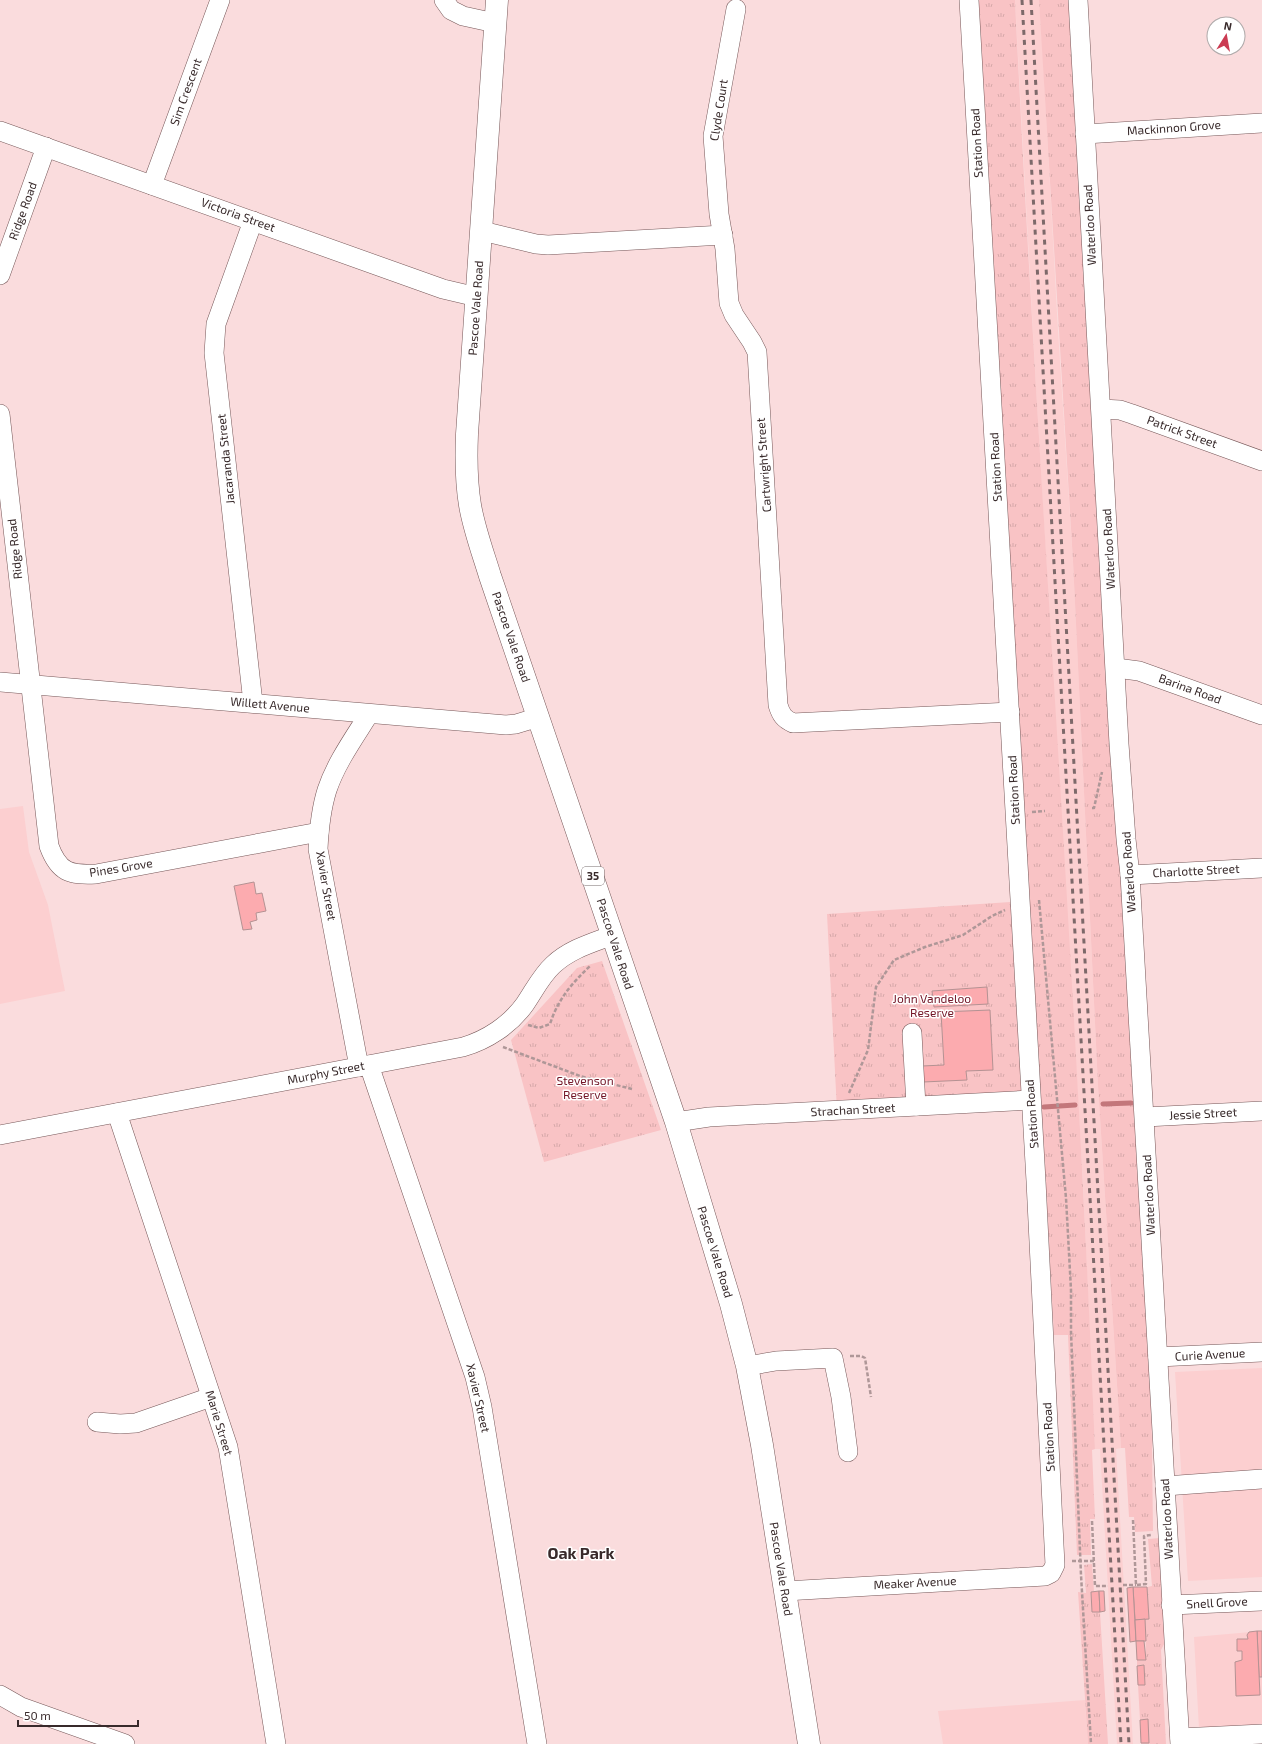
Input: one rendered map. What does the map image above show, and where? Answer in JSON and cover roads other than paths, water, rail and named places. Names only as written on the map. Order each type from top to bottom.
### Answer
[{"type":"main road","name":"Pascoe Vale Road","points":[[497,0],[467,450],[470,506],[484,558],[676,1122],[731,1304],[746,1366],[762,1445],[809,1744]]},
{"type":"street","name":"Sim Crescent","points":[[152,185],[220,0]]},
{"type":"street","points":[[444,0],[451,10],[463,16],[495,23]]},
{"type":"street","name":"Station Road","points":[[969,0],[1036,1180],[1054,1546],[1054,1568],[1050,1574],[1046,1576]]},
{"type":"street","name":"Waterloo Road","points":[[1078,0],[1126,839],[1130,875],[1145,1117],[1171,1605],[1180,1741]]},
{"type":"street","name":"Clyde Court","points":[[723,235],[718,214],[713,136],[736,9]]},
{"type":"street","name":"Mackinnon Grove","points":[[1085,134],[1262,123]]},
{"type":"street","name":"Victoria Street","points":[[0,130],[443,289],[477,297]]},
{"type":"street","name":"Ridge Road","points":[[0,275],[46,147]]},
{"type":"street","name":"Jacaranda Street","points":[[253,221],[216,324],[214,353],[253,703]]},
{"type":"street","points":[[482,231],[536,244],[548,245],[723,235]]},
{"type":"street","name":"Cartwright Street","points":[[723,235],[731,309],[757,352],[778,705],[782,717],[793,723],[806,723],[1010,712]]},
{"type":"street","name":"Patrick Street","points":[[1101,409],[1120,410],[1262,462]]},
{"type":"street","name":"Ridge Road","points":[[0,414],[31,685]]},
{"type":"street","name":"Barina Road","points":[[1116,668],[1140,671],[1262,715]]},
{"type":"street","name":"Willett Avenue","points":[[0,682],[506,725],[516,724],[539,717]]},
{"type":"street","name":"Pines Grove","points":[[31,685],[49,846],[55,861],[63,870],[77,874],[96,874],[319,832]]},
{"type":"street","name":"Xavier Street","points":[[369,714],[335,771],[330,784],[323,808],[318,849],[364,1066],[475,1377],[482,1407],[537,1744]]},
{"type":"street","name":"Charlotte Street","points":[[1130,875],[1262,868]]},
{"type":"street","name":"Murphy Street","points":[[0,1135],[475,1044],[515,1017],[546,973],[559,960],[582,946],[613,935]]},
{"type":"street","points":[[912,1033],[916,1106]]},
{"type":"street","name":"Strachan Street","points":[[676,1122],[709,1117],[1031,1100]]},
{"type":"street","name":"Jessie Street","points":[[1145,1117],[1262,1111]]},
{"type":"street","name":"Marie Street","points":[[117,1113],[228,1448],[276,1744]]},
{"type":"street","name":"Curie Avenue","points":[[1158,1357],[1262,1352]]},
{"type":"street","points":[[746,1366],[776,1361],[833,1358],[841,1397],[848,1452]]},
{"type":"street","points":[[97,1422],[120,1424],[136,1423],[211,1398]]},
{"type":"street","points":[[1165,1486],[1262,1479]]},
{"type":"street","name":"Meaker Avenue","points":[[785,1591],[1046,1576]]},
{"type":"street","name":"Snell Grove","points":[[1171,1605],[1262,1601]]},
{"type":"street","points":[[0,1695],[21,1707],[125,1744]]},
{"type":"street","points":[[1180,1741],[1262,1734]]},
{"type":"waterway","points":[[1103,1104],[1131,1103]]},
{"type":"waterway","points":[[1044,1107],[1075,1105]]},
{"type":"railway","points":[[1022,0],[1121,1744]]},
{"type":"railway","points":[[1031,0],[1129,1744]]},
{"type":"district","name":"Oak Park","points":[[581,1553]]},
{"type":"park label","name":"John Vandeloo Reserve","points":[[932,1006]]},
{"type":"park label","name":"Stevenson Reserve","points":[[585,1088]]}]
